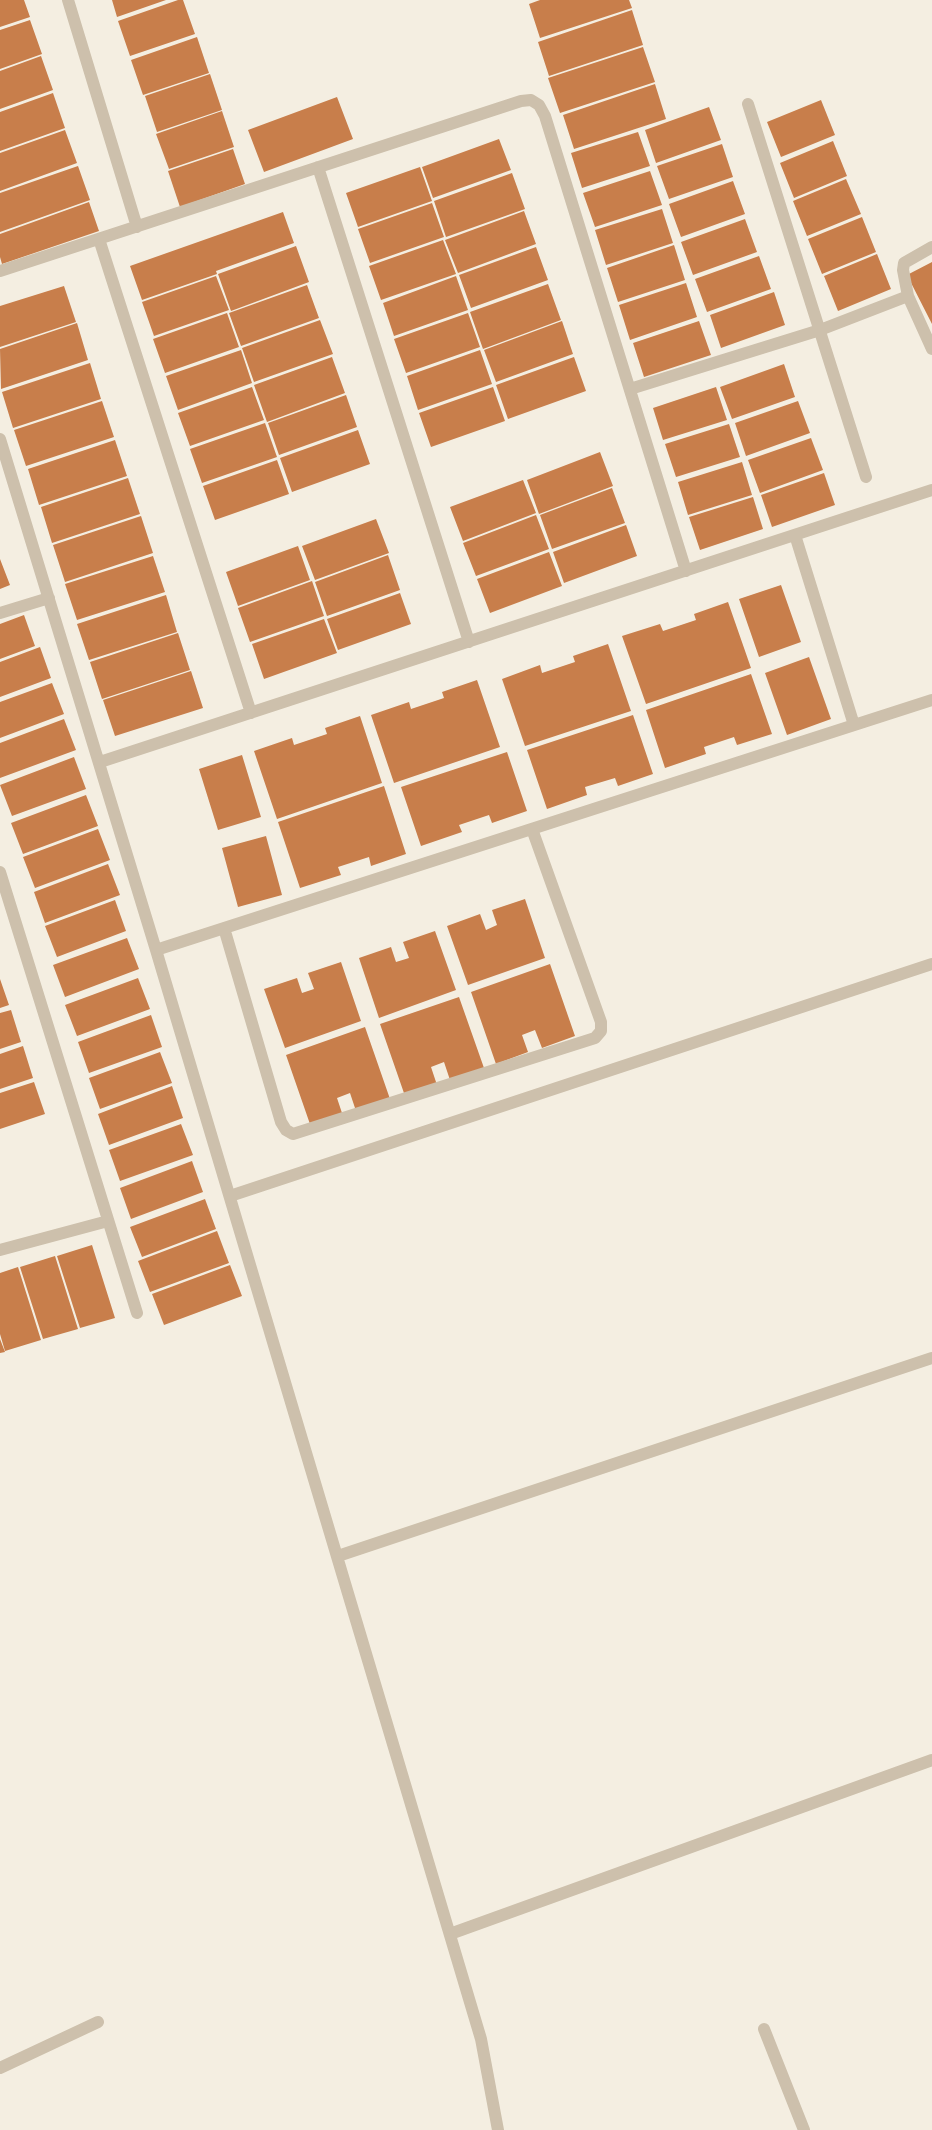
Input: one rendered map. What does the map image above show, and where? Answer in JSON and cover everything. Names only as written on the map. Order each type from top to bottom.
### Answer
[{"type":"street","points":[[68,0],[137,227]]},
{"type":"street","points":[[0,271],[521,101],[531,100],[539,105],[545,116],[686,571]]},
{"type":"street","points":[[748,104],[866,478]]},
{"type":"street","points":[[318,167],[469,642]]},
{"type":"street","points":[[99,239],[251,713]]},
{"type":"street","points":[[932,247],[904,263],[903,270],[908,296],[932,349]]},
{"type":"street","points":[[630,389],[820,330],[908,296]]},
{"type":"street","points":[[0,439],[100,762],[481,2039],[498,2130]]},
{"type":"street","points":[[100,762],[932,490]]},
{"type":"street","points":[[796,535],[854,725]]},
{"type":"street","points":[[0,613],[49,598]]},
{"type":"street","points":[[156,950],[932,700]]},
{"type":"street","points":[[224,928],[281,1122],[286,1130],[293,1134],[595,1038],[601,1031],[601,1022],[532,829]]},
{"type":"street","points":[[0,872],[137,1313]]},
{"type":"street","points":[[230,1196],[932,964]]},
{"type":"street","points":[[0,1250],[108,1221]]},
{"type":"street","points":[[338,1556],[932,1358]]},
{"type":"street","points":[[450,1934],[932,1760]]},
{"type":"street","points":[[0,2068],[98,2022]]},
{"type":"street","points":[[764,2028],[804,2130]]},
{"type":"building","points":[[0,0],[24,0],[30,17],[0,27]]},
{"type":"building","points":[[112,0],[166,0],[117,17]]},
{"type":"building","points":[[178,0],[183,0],[195,34],[130,56],[118,21]]},
{"type":"building","points":[[540,0],[629,0],[632,8],[540,38],[529,4]]},
{"type":"building","points":[[632,10],[643,45],[549,76],[538,42]]},
{"type":"building","points":[[30,20],[42,54],[0,69],[0,30]]},
{"type":"building","points":[[197,37],[209,73],[143,95],[131,60]]},
{"type":"building","points":[[643,47],[655,82],[560,113],[548,78]]},
{"type":"building","points":[[41,56],[53,90],[0,109],[0,71]]},
{"type":"building","points":[[210,74],[222,110],[157,132],[145,96]]},
{"type":"building","points":[[655,84],[666,119],[574,149],[563,115]]},
{"type":"building","points":[[53,93],[65,128],[0,151],[0,112]]},
{"type":"building","points":[[337,97],[353,139],[264,172],[248,130]]},
{"type":"building","points":[[821,100],[835,135],[781,157],[767,122]]},
{"type":"building","points":[[709,107],[721,140],[656,163],[645,130]]},
{"type":"building","points":[[222,111],[234,147],[169,169],[156,134]]},
{"type":"building","points":[[65,130],[77,163],[0,191],[0,153]]},
{"type":"building","points":[[638,132],[650,166],[582,188],[571,153]]},
{"type":"building","points":[[499,139],[511,170],[433,198],[422,167]]},
{"type":"building","points":[[833,141],[847,176],[794,198],[780,163]]},
{"type":"building","points":[[722,144],[733,177],[669,199],[657,166]]},
{"type":"building","points":[[233,149],[245,184],[180,207],[168,171]]},
{"type":"building","points":[[78,166],[90,200],[0,232],[0,193]]},
{"type":"building","points":[[420,167],[432,201],[358,227],[346,193]]},
{"type":"building","points":[[650,171],[662,205],[595,227],[583,193]]},
{"type":"building","points":[[512,173],[525,209],[446,237],[434,201]]},
{"type":"building","points":[[846,179],[861,214],[807,236],[793,201]]},
{"type":"building","points":[[733,181],[745,214],[681,237],[669,204]]},
{"type":"building","points":[[89,202],[99,231],[2,264],[0,257],[0,234]]},
{"type":"building","points":[[432,203],[444,237],[370,263],[358,229]]},
{"type":"building","points":[[662,209],[673,243],[606,265],[595,230]]},
{"type":"building","points":[[524,211],[536,244],[458,273],[445,240]]},
{"type":"building","points":[[283,212],[294,243],[216,271],[217,274],[142,300],[130,266]]},
{"type":"building","points":[[862,217],[876,252],[822,274],[808,239]]},
{"type":"building","points":[[745,219],[757,252],[693,275],[681,242]]},
{"type":"building","points":[[443,240],[456,274],[381,300],[369,266]]},
{"type":"building","points":[[674,245],[685,280],[618,302],[607,268]]},
{"type":"building","points":[[296,246],[309,282],[231,311],[218,274]]},
{"type":"building","points":[[536,247],[548,280],[471,308],[459,275]]},
{"type":"building","points":[[877,254],[891,289],[838,311],[824,276]]},
{"type":"building","points":[[759,256],[771,289],[707,312],[695,279]]},
{"type":"building","points":[[932,262],[932,324],[907,275]]},
{"type":"building","points":[[216,276],[229,310],[154,336],[142,302]]},
{"type":"building","points":[[456,276],[468,310],[394,336],[383,303]]},
{"type":"building","points":[[686,283],[697,317],[630,340],[619,305]]},
{"type":"building","points":[[548,284],[561,320],[483,349],[470,312]]},
{"type":"building","points":[[307,285],[319,318],[241,346],[229,313]]},
{"type":"building","points":[[64,286],[76,322],[0,347],[0,306]]},
{"type":"building","points":[[774,292],[785,325],[721,348],[710,315]]},
{"type":"building","points":[[227,313],[239,347],[165,373],[153,339]]},
{"type":"building","points":[[468,313],[480,347],[406,373],[394,339]]},
{"type":"building","points":[[320,320],[333,354],[254,382],[242,348]]},
{"type":"building","points":[[562,321],[573,354],[496,382],[484,350]]},
{"type":"building","points":[[699,321],[711,355],[644,377],[633,343]]},
{"type":"building","points":[[77,323],[88,360],[1,389],[0,349]]},
{"type":"building","points":[[241,350],[252,383],[178,410],[166,376]]},
{"type":"building","points":[[480,350],[492,384],[418,410],[407,376]]},
{"type":"building","points":[[332,357],[345,393],[267,422],[254,385]]},
{"type":"building","points":[[574,357],[586,391],[508,419],[496,385]]},
{"type":"building","points":[[90,363],[101,399],[13,428],[2,392]]},
{"type":"building","points":[[784,364],[795,397],[732,419],[720,387]]},
{"type":"building","points":[[252,387],[264,420],[190,446],[178,413]]},
{"type":"building","points":[[493,387],[505,421],[431,447],[419,413]]},
{"type":"building","points":[[716,387],[727,420],[663,440],[653,408]]},
{"type":"building","points":[[346,395],[357,427],[279,455],[268,423]]},
{"type":"building","points":[[102,401],[114,437],[26,466],[14,430]]},
{"type":"building","points":[[798,401],[810,433],[746,456],[735,423]]},
{"type":"building","points":[[265,423],[277,457],[202,483],[190,449]]},
{"type":"building","points":[[729,424],[740,457],[676,477],[665,444]]},
{"type":"building","points":[[358,430],[370,464],[292,492],[280,458]]},
{"type":"building","points":[[811,438],[823,470],[760,493],[748,460]]},
{"type":"building","points":[[115,440],[127,476],[39,505],[28,469]]},
{"type":"building","points":[[600,452],[613,486],[539,514],[527,480]]},
{"type":"building","points":[[277,460],[289,494],[215,520],[203,486]]},
{"type":"building","points":[[742,462],[752,495],[688,515],[678,482]]},
{"type":"building","points":[[824,473],[835,505],[772,527],[761,495]]},
{"type":"building","points":[[128,478],[140,514],[52,543],[41,507]]},
{"type":"building","points":[[523,480],[536,513],[463,541],[450,507]]},
{"type":"building","points":[[612,488],[625,523],[552,549],[540,515]]},
{"type":"building","points":[[753,497],[763,529],[700,550],[689,517]]},
{"type":"building","points":[[536,515],[549,549],[476,576],[463,543]]},
{"type":"building","points":[[141,516],[153,553],[65,582],[53,545]]},
{"type":"building","points":[[376,519],[389,553],[315,580],[302,546]]},
{"type":"building","points":[[626,525],[637,556],[564,583],[553,552]]},
{"type":"building","points":[[298,546],[310,580],[238,606],[226,572]]},
{"type":"building","points":[[549,552],[562,586],[490,613],[477,579]]},
{"type":"building","points":[[388,555],[400,590],[327,616],[315,582]]},
{"type":"building","points":[[153,556],[165,592],[77,620],[65,584]]},
{"type":"building","points":[[0,559],[10,585],[0,589]]},
{"type":"building","points":[[312,581],[324,616],[250,642],[238,608]]},
{"type":"building","points":[[781,585],[801,642],[759,657],[739,599]]},
{"type":"building","points":[[400,593],[411,624],[338,650],[327,619]]},
{"type":"building","points":[[166,595],[177,632],[89,660],[77,624]]},
{"type":"building","points":[[728,602],[751,668],[646,704],[622,636],[660,624],[663,631],[696,620],[694,614]]},
{"type":"building","points":[[24,615],[35,646],[0,659],[0,624]]},
{"type":"building","points":[[324,619],[337,653],[264,679],[252,644]]},
{"type":"building","points":[[178,633],[190,670],[102,699],[90,662]]},
{"type":"building","points":[[608,644],[631,711],[525,746],[502,679],[540,665],[542,673],[575,662],[573,656]]},
{"type":"building","points":[[40,647],[51,678],[0,697],[0,662]]},
{"type":"building","points":[[809,657],[831,719],[787,735],[765,673]]},
{"type":"building","points":[[191,671],[203,708],[115,736],[103,700]]},
{"type":"building","points":[[751,674],[772,734],[737,745],[734,737],[704,747],[706,754],[665,768],[646,710]]},
{"type":"building","points":[[477,680],[500,747],[394,783],[371,715],[409,702],[411,709],[444,698],[442,692]]},
{"type":"building","points":[[52,683],[64,714],[0,738],[0,702]]},
{"type":"building","points":[[633,715],[653,774],[618,786],[615,778],[585,787],[587,795],[547,809],[527,750]]},
{"type":"building","points":[[360,716],[382,783],[277,819],[254,751],[292,738],[294,745],[327,734],[325,728]]},
{"type":"building","points":[[64,719],[76,750],[0,778],[0,743]]},
{"type":"building","points":[[507,752],[527,811],[492,823],[489,815],[459,825],[462,832],[421,846],[401,787]]},
{"type":"building","points":[[242,755],[261,817],[218,830],[199,769]]},
{"type":"building","points":[[74,757],[86,789],[12,816],[0,785]]},
{"type":"building","points":[[384,786],[406,854],[371,866],[369,857],[338,867],[341,875],[300,888],[278,822]]},
{"type":"building","points":[[86,795],[98,826],[23,854],[11,823]]},
{"type":"building","points":[[98,829],[110,860],[35,888],[23,857]]},
{"type":"building","points":[[266,836],[282,895],[238,907],[222,848]]},
{"type":"building","points":[[108,864],[120,895],[45,923],[34,892]]},
{"type":"building","points":[[525,899],[545,958],[468,985],[447,926],[480,914],[486,930],[497,925],[492,910]]},
{"type":"building","points":[[115,900],[126,931],[57,957],[45,926]]},
{"type":"building","points":[[435,931],[456,990],[379,1018],[359,958],[391,947],[396,962],[409,958],[403,942]]},
{"type":"building","points":[[127,938],[139,969],[65,997],[53,965]]},
{"type":"building","points":[[341,962],[361,1021],[285,1048],[264,989],[297,978],[302,993],[314,989],[308,973]]},
{"type":"building","points":[[550,964],[575,1036],[542,1048],[535,1030],[522,1035],[528,1052],[496,1064],[471,992]]},
{"type":"building","points":[[138,978],[150,1009],[77,1036],[65,1005]]},
{"type":"building","points":[[0,979],[9,1005],[0,1008]]},
{"type":"building","points":[[459,997],[484,1068],[450,1080],[444,1062],[431,1067],[437,1085],[405,1096],[380,1024]]},
{"type":"building","points":[[11,1010],[21,1042],[0,1049],[0,1013]]},
{"type":"building","points":[[151,1015],[162,1047],[89,1073],[78,1042]]},
{"type":"building","points":[[365,1027],[390,1099],[356,1111],[350,1093],[337,1098],[343,1116],[311,1127],[286,1055]]},
{"type":"building","points":[[23,1046],[33,1078],[0,1089],[0,1054]]},
{"type":"building","points":[[160,1052],[172,1083],[100,1109],[89,1078]]},
{"type":"building","points":[[34,1082],[45,1114],[0,1129],[0,1093]]},
{"type":"building","points":[[172,1086],[183,1118],[109,1145],[98,1114]]},
{"type":"building","points":[[181,1124],[193,1155],[120,1181],[109,1150]]},
{"type":"building","points":[[192,1161],[203,1192],[131,1219],[120,1188]]},
{"type":"building","points":[[205,1199],[216,1229],[142,1257],[130,1227]]},
{"type":"building","points":[[217,1231],[229,1263],[150,1292],[138,1261]]},
{"type":"building","points":[[92,1245],[115,1318],[80,1328],[57,1256]]},
{"type":"building","points":[[55,1256],[78,1329],[43,1339],[20,1267]]},
{"type":"building","points":[[230,1265],[242,1296],[164,1325],[152,1294]]},
{"type":"building","points":[[18,1267],[41,1340],[5,1351],[0,1334],[0,1273]]},
{"type":"building","points":[[0,1339],[5,1352],[0,1353]]}]
